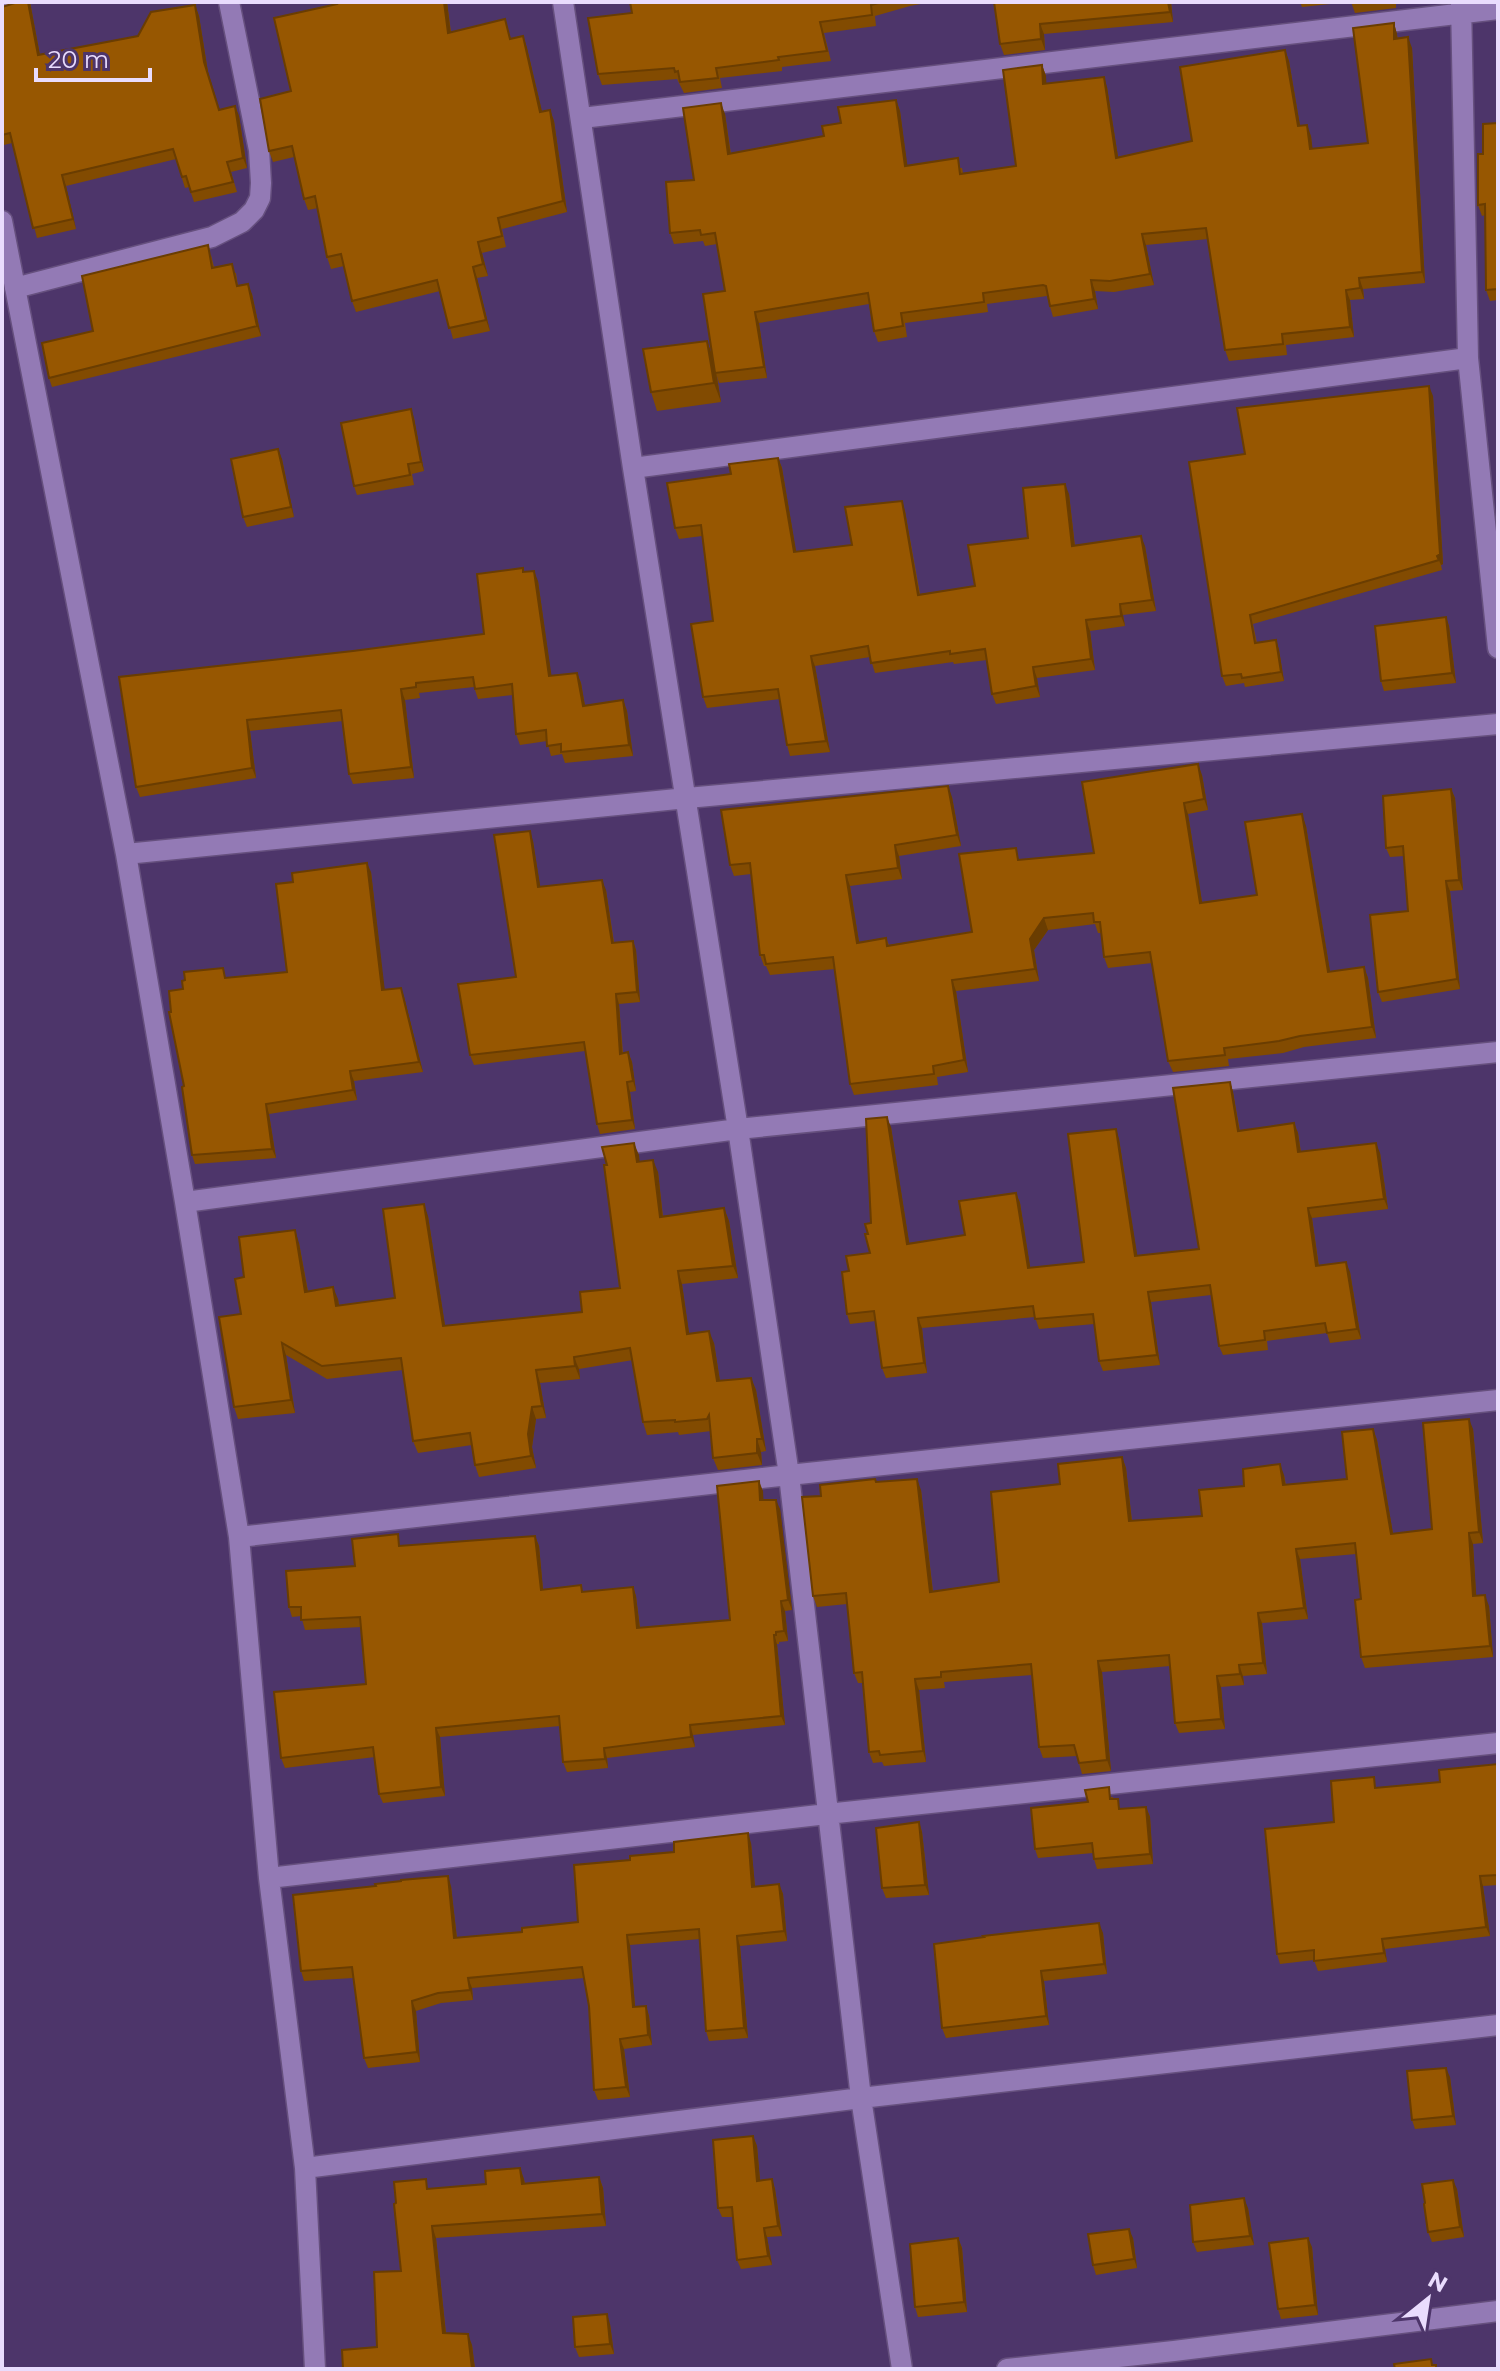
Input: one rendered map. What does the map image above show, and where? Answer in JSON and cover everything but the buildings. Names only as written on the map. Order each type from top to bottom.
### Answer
[{"type":"street","points":[[2,5],[14,2]]},
{"type":"street","points":[[15,288],[212,237],[242,222],[254,210],[260,198],[259,150],[229,2]]},
{"type":"street","points":[[563,2],[789,1475],[861,2098],[902,2369]]},
{"type":"street","points":[[582,118],[1461,7],[1498,9]]},
{"type":"street","points":[[1461,7],[1468,358],[1498,648]]},
{"type":"street","points":[[2,221],[126,854],[239,1537],[269,1878],[305,2168],[315,2369]]},
{"type":"street","points":[[633,468],[1468,358]]},
{"type":"street","points":[[126,854],[687,798],[1498,724]]},
{"type":"street","points":[[185,1202],[738,1129],[1498,1052]]},
{"type":"street","points":[[239,1537],[1498,1400]]},
{"type":"street","points":[[269,1878],[827,1814],[1498,1743]]},
{"type":"street","points":[[305,2168],[861,2098],[1498,2025]]},
{"type":"street","points":[[1007,2369],[1189,2350],[1498,2311]]}]
